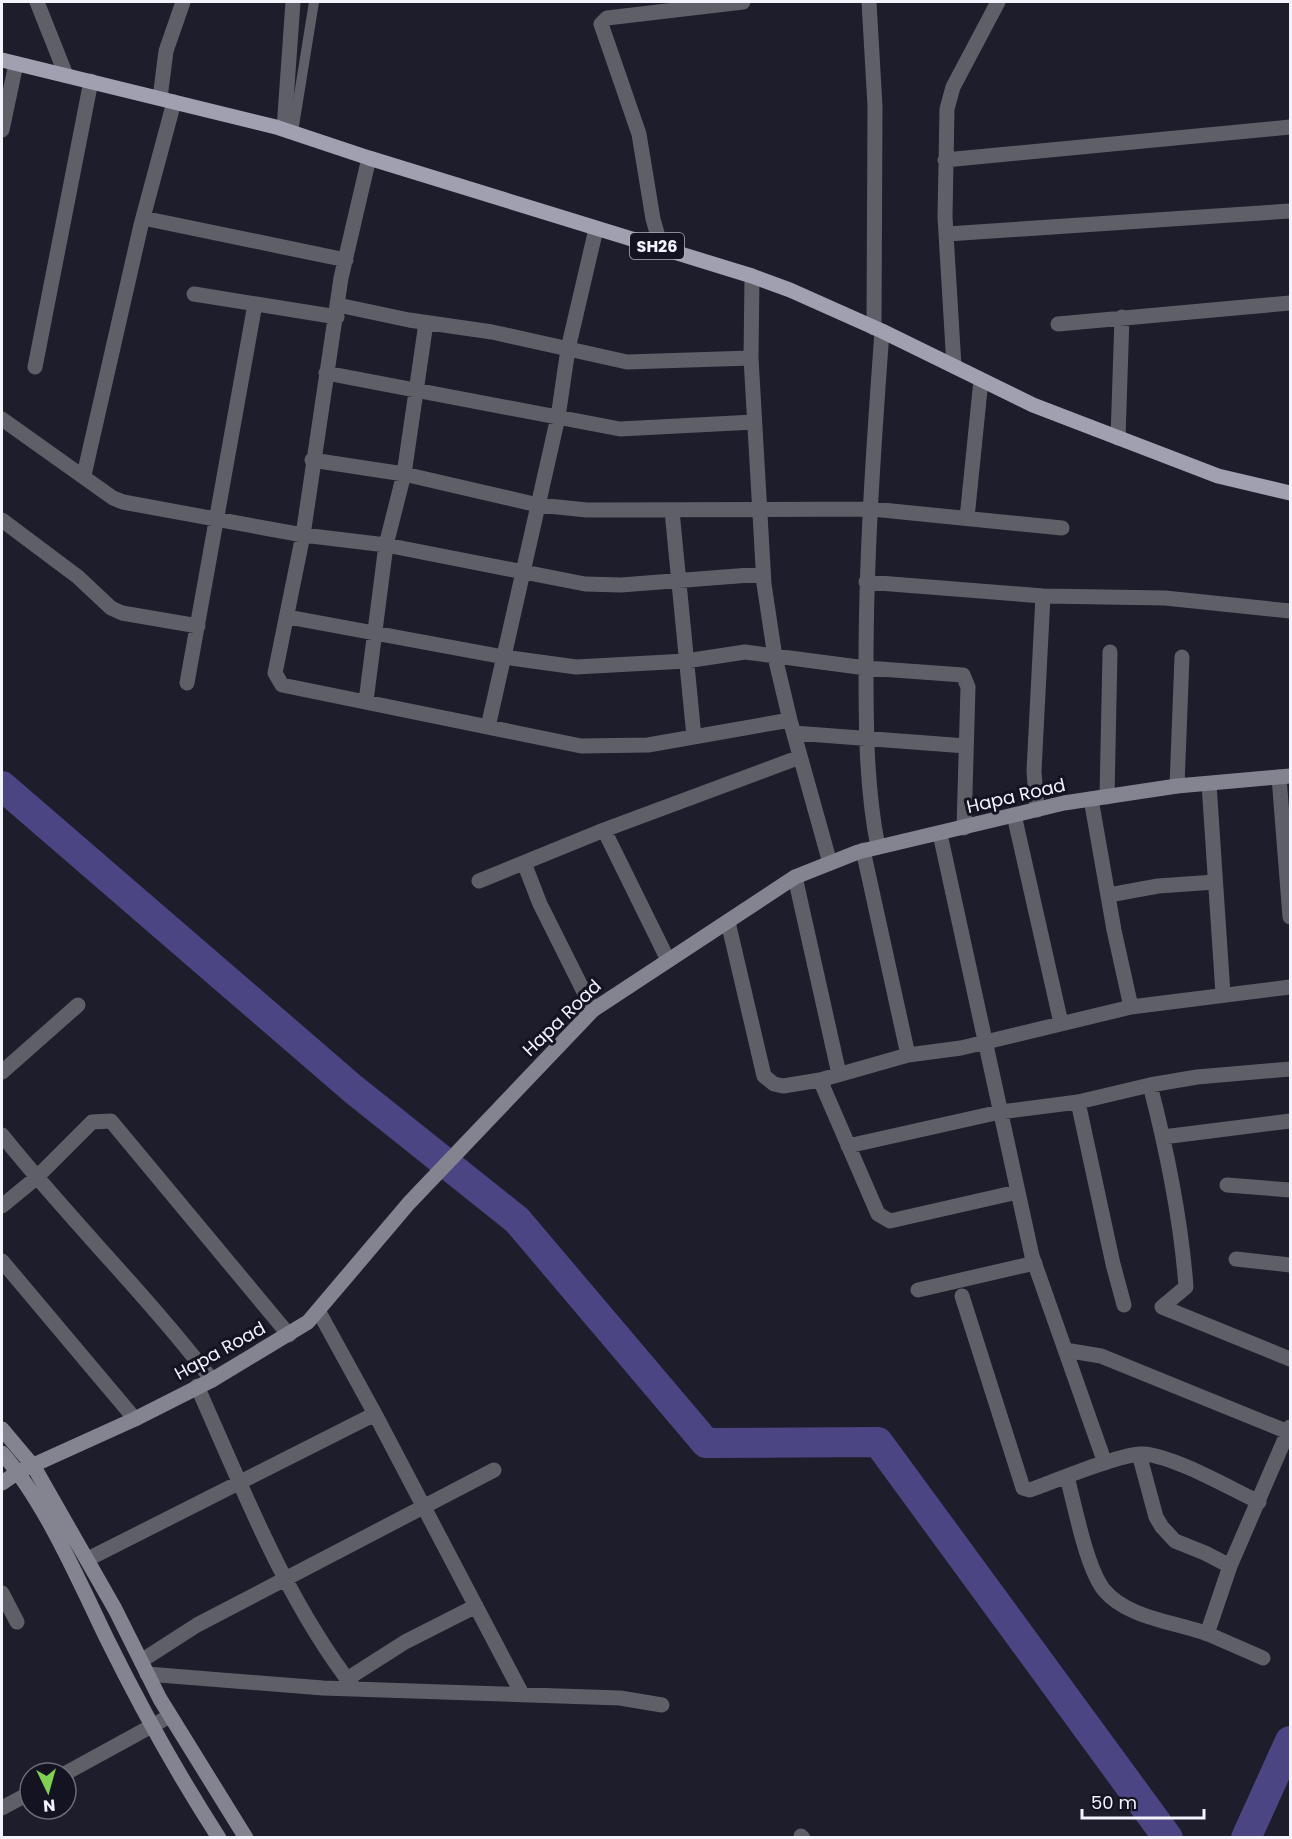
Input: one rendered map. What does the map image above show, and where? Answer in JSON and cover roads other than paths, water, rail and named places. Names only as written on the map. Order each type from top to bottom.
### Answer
[{"type":"main road","name":"SH26","points":[[9,62],[289,131],[369,158],[752,276],[790,290],[878,329],[1033,405],[1218,476],[1290,493]]},
{"type":"street","points":[[37,2],[66,75]]},
{"type":"street","points":[[84,475],[167,100],[166,51],[183,2]]},
{"type":"street","points":[[289,131],[293,2]]},
{"type":"street","points":[[661,247],[653,219],[639,134],[602,27],[602,21],[658,7],[743,2]]},
{"type":"street","points":[[869,2],[875,106],[878,329],[866,582],[866,668],[867,736],[873,820],[878,847]]},
{"type":"street","points":[[954,366],[947,234],[945,160],[947,109],[953,87],[998,2]]},
{"type":"street","points":[[2,130],[9,62]]},
{"type":"street","points":[[35,367],[92,81]]},
{"type":"street","points":[[945,160],[1290,127]]},
{"type":"street","points":[[369,158],[341,278],[338,311],[312,460],[303,535],[275,673],[282,685],[581,746],[648,745],[694,737],[792,727],[966,746]]},
{"type":"street","points":[[947,234],[1290,211]]},
{"type":"street","points":[[142,218],[346,260]]},
{"type":"street","points":[[488,727],[558,417],[568,349],[596,229]]},
{"type":"street","points":[[752,276],[751,358],[763,574],[775,657],[830,862]]},
{"type":"street","points":[[194,294],[255,304],[338,311],[492,332],[638,363],[751,358]]},
{"type":"street","points":[[1058,324],[1122,316],[1290,303]]},
{"type":"street","points":[[187,683],[219,518],[255,304]]},
{"type":"street","points":[[1118,438],[1122,316]]},
{"type":"street","points":[[366,701],[386,545],[404,474],[426,323]]},
{"type":"street","points":[[326,373],[415,392],[620,429],[754,422]]},
{"type":"street","points":[[967,518],[981,380]]},
{"type":"street","points":[[2,419],[117,500],[303,535],[386,545],[585,584],[677,581],[763,574]]},
{"type":"street","points":[[312,460],[404,474],[538,505],[586,510],[869,509],[1062,528]]},
{"type":"street","points":[[672,511],[677,581],[694,737]]},
{"type":"street","points":[[2,520],[78,577],[111,608],[122,613],[198,626]]},
{"type":"street","points":[[866,582],[959,587],[1043,596],[1165,598],[1290,611]]},
{"type":"street","points":[[1037,810],[1034,771],[1043,596]]},
{"type":"street","points":[[288,617],[375,631],[504,657],[576,667],[686,661],[745,652],[866,668],[963,675],[968,683],[964,828]]},
{"type":"street","points":[[1107,796],[1110,651]]},
{"type":"street","points":[[1177,786],[1182,657]]},
{"type":"street","points":[[479,881],[604,830],[800,757]]},
{"type":"street","points":[[1285,776],[1290,917]]},
{"type":"street","name":"Hapa Road","points":[[2,1483],[18,1472],[34,1467],[135,1419],[205,1383],[289,1335],[319,1312],[409,1203],[593,1010],[795,877],[863,850],[1037,810],[1107,796],[1177,786],[1285,776]]},
{"type":"street","points":[[1209,784],[1223,994]]},
{"type":"street","points":[[1091,799],[1131,1007]]},
{"type":"street","points":[[1014,816],[1061,1023]]},
{"type":"street","points":[[604,830],[668,960]]},
{"type":"street","points":[[940,834],[987,1041],[1017,1192],[1035,1263],[1105,1463]]},
{"type":"street","points":[[863,850],[908,1055]]},
{"type":"street","points":[[524,863],[540,904],[593,1010]]},
{"type":"street","points":[[795,877],[839,1074]]},
{"type":"street","points":[[1109,895],[1158,886],[1215,882]]},
{"type":"street","points":[[728,922],[764,1076],[774,1084],[783,1086],[820,1080],[908,1055],[987,1041],[1131,1007],[1290,987]]},
{"type":"street","points":[[2,1072],[78,1005]]},
{"type":"street","points":[[848,1146],[1000,1112],[1078,1101],[1150,1085],[1197,1077],[1290,1069]]},
{"type":"street","points":[[820,1080],[878,1214],[890,1221],[1017,1192]]},
{"type":"street","points":[[1150,1085],[1163,1137],[1184,1252],[1186,1287],[1162,1307],[1290,1359]]},
{"type":"street","points":[[1078,1101],[1124,1305]]},
{"type":"street","points":[[2,1206],[36,1178],[92,1122],[103,1120],[114,1122],[197,1227],[289,1335]]},
{"type":"street","points":[[1163,1137],[1290,1120]]},
{"type":"street","points":[[2,1135],[36,1178],[174,1331],[205,1383],[239,1481],[286,1577],[331,1659],[351,1683]]},
{"type":"street","points":[[1227,1185],[1290,1190]]},
{"type":"street","points":[[1236,1259],[1290,1265]]},
{"type":"street","points":[[2,1261],[135,1419]]},
{"type":"street","points":[[918,1290],[1035,1263]]},
{"type":"street","points":[[962,1296],[1022,1486],[1030,1490],[1105,1463],[1139,1454],[1172,1462],[1259,1502]]},
{"type":"street","points":[[319,1312],[522,1694]]},
{"type":"street","points":[[1065,1350],[1101,1356],[1289,1430],[1230,1566],[1207,1634]]},
{"type":"street","points":[[88,1559],[375,1414]]},
{"type":"street","points":[[2,1429],[34,1467],[88,1559],[170,1716],[246,1838]]},
{"type":"street","points":[[2,1453],[18,1472],[72,1567],[165,1753],[219,1838]]},
{"type":"street","points":[[1139,1454],[1156,1516],[1162,1527],[1174,1541],[1230,1566]]},
{"type":"street","points":[[144,1667],[196,1625],[494,1470]]},
{"type":"street","points":[[1067,1477],[1089,1558],[1102,1588],[1113,1599],[1126,1607],[1207,1634],[1263,1658]]},
{"type":"street","points":[[2,1593],[17,1622]]},
{"type":"street","points":[[351,1683],[405,1642],[476,1606]]},
{"type":"street","points":[[144,1667],[351,1683],[620,1698],[662,1705]]},
{"type":"street","points":[[78,1767],[170,1716]]},
{"type":"street","points":[[2,1808],[18,1799]]},
{"type":"lane","points":[[289,131],[314,2]]},
{"type":"waterway","points":[[2,786],[353,1089],[517,1220],[706,1443],[878,1442],[1168,1838]]},
{"type":"waterway","points":[[1246,1838],[1290,1741]]}]
